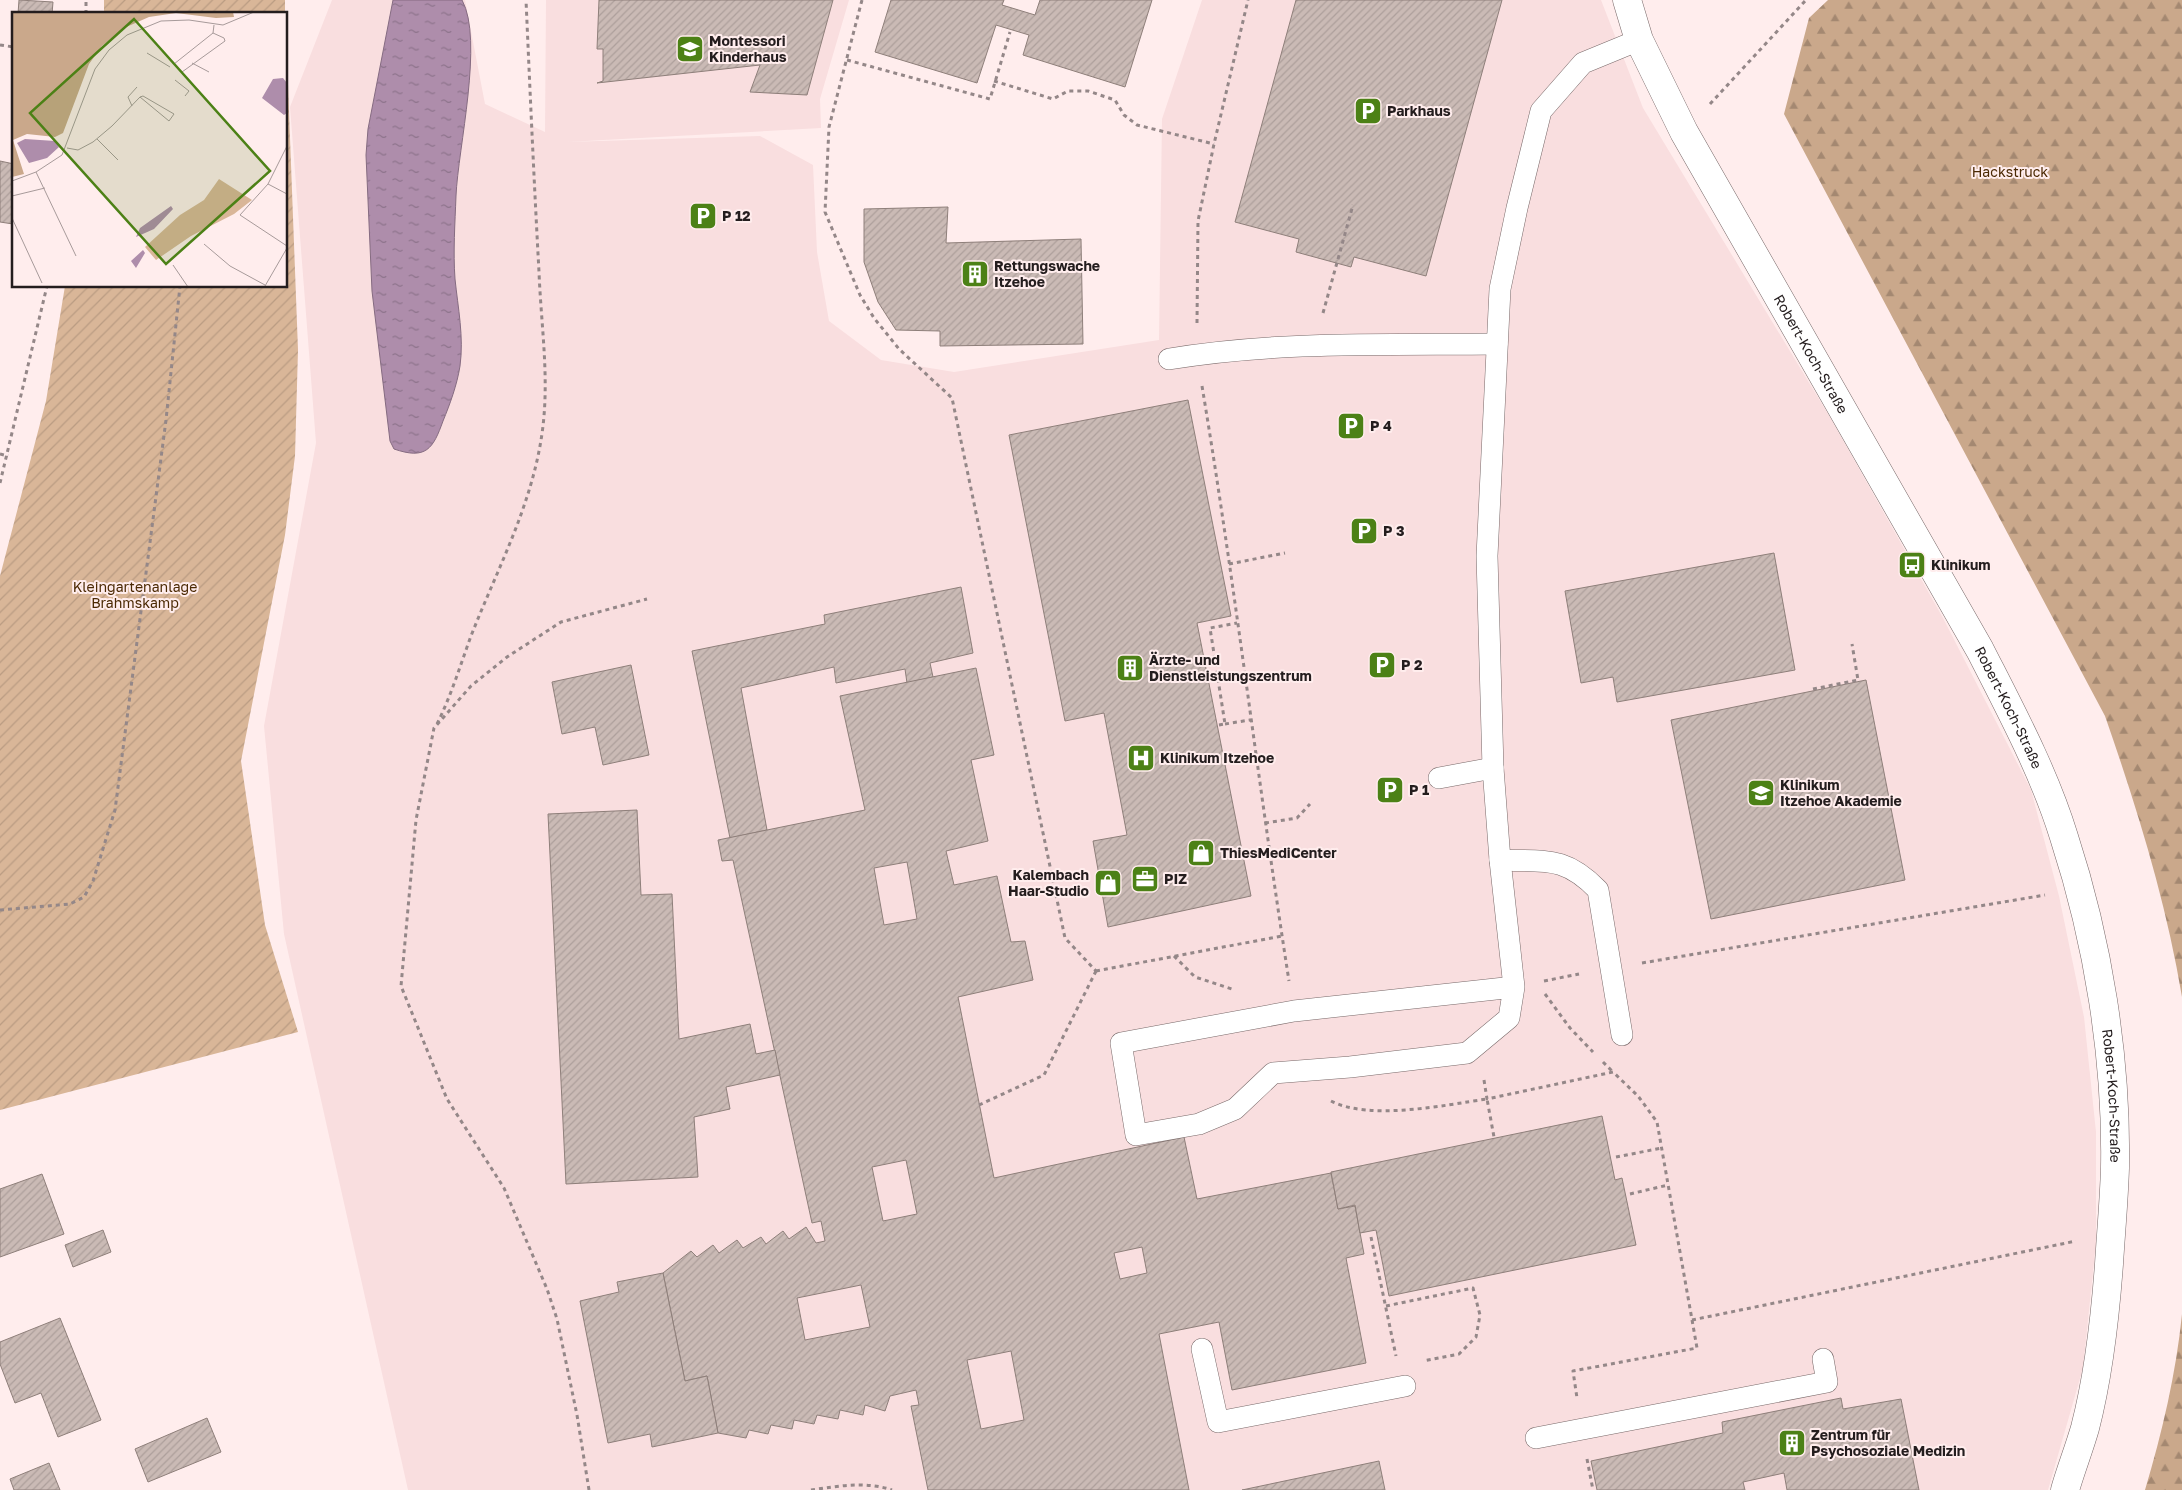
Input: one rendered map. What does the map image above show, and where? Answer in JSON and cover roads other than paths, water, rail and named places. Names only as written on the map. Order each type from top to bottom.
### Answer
[{"type":"street","name":"Robert-Koch-Straße","points":[[1627,0],[1639,40],[1684,132],[1980,650],[2020,728],[2064,834],[2080,889],[2106,1018],[2112,1080],[2115,1167],[2104,1330],[2085,1426],[2065,1490]]},
{"type":"lane","points":[[1514,987],[1294,1012],[1121,1043],[1136,1135],[1199,1124],[1235,1109],[1273,1073],[1350,1067],[1467,1053],[1509,1018],[1514,987],[1500,860],[1493,768],[1487,556],[1500,289],[1517,208],[1541,112],[1583,63],[1639,40]]},
{"type":"lane","points":[[1169,359],[1196,355],[1314,346],[1497,344]]},
{"type":"lane","points":[[1439,778],[1493,768]]},
{"type":"lane","points":[[1500,860],[1561,863],[1582,874],[1598,890],[1622,1035]]},
{"type":"lane","points":[[1202,1349],[1218,1422],[1405,1386]]},
{"type":"lane","points":[[1536,1438],[1827,1382],[1823,1359]]},
{"type":"water","points":[[393,0],[462,0],[468,18],[471,41],[468,95],[456,196],[454,258],[461,333],[460,366],[453,394],[436,439],[427,450],[414,453],[394,449],[390,441],[372,291],[366,155],[368,129]]},
{"type":"place","name":"Montessori Kinderhaus","points":[[690,49]]},
{"type":"place","name":"Parkhaus","points":[[1368,111]]},
{"type":"place","name":"P 12","points":[[703,216]]},
{"type":"place","name":"Rettungswache Itzehoe","points":[[975,274]]},
{"type":"place","name":"P 4","points":[[1351,426]]},
{"type":"place","name":"P 3","points":[[1364,531]]},
{"type":"place","name":"Klinikum","points":[[1912,565]]},
{"type":"place","name":"P 2","points":[[1382,665]]},
{"type":"place","name":"Ärzte- und Dienstleistungszentrum","points":[[1130,668]]},
{"type":"place","name":"Klinikum Itzehoe","points":[[1141,758]]},
{"type":"place","name":"P 1","points":[[1390,790]]},
{"type":"place","name":"Klinikum Itzehoe Akademie","points":[[1761,793]]},
{"type":"place","name":"ThiesMediCenter","points":[[1201,853]]},
{"type":"place","name":"PIZ","points":[[1145,879]]},
{"type":"place","name":"Kalembach Haar-Studio","points":[[1108,883]]},
{"type":"place","name":"Zentrum für Psychosoziale Medizin","points":[[1792,1443]]},
{"type":"park label","name":"Hackstruck","points":[[2010,172]]},
{"type":"park label","name":"Kleingartenanlage Brahmskamp","points":[[135,596]]}]
